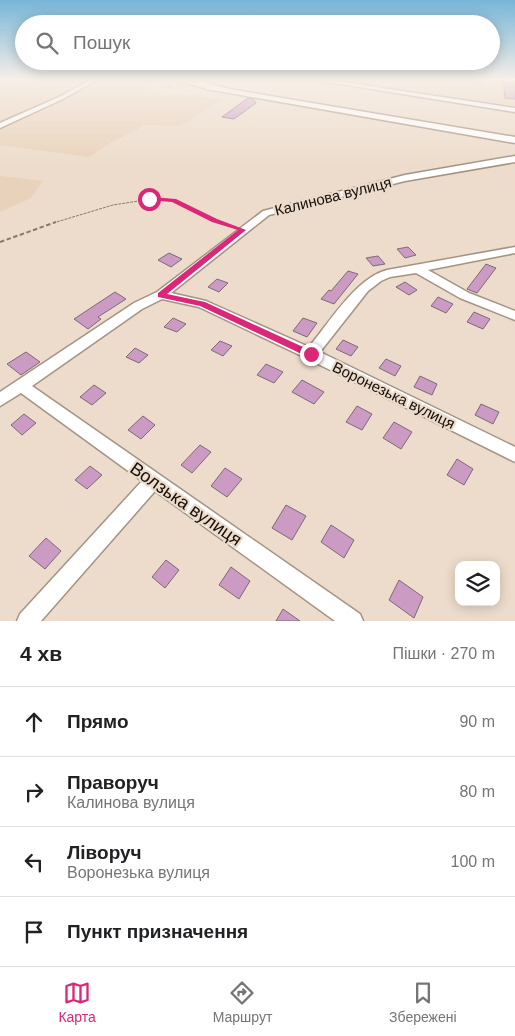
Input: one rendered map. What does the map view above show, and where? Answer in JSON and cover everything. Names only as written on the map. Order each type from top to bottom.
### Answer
[{"type":"main road","points":[[328,108],[515,140]]},
{"type":"main road","points":[[357,108],[515,136]]},
{"type":"street","points":[[0,126],[39,108]]},
{"type":"street","points":[[502,108],[515,110]]},
{"type":"street","name":"Калинова вулиця","points":[[0,400],[131,311],[161,295],[266,213],[405,178],[515,159]]},
{"type":"street","points":[[311,354],[364,288],[376,278],[387,274],[515,250]]},
{"type":"street","points":[[418,268],[436,282],[465,297],[515,316]]},
{"type":"street","name":"Воронезька вулиця","points":[[161,295],[202,304],[311,354],[515,455]]},
{"type":"street","name":"Волзька вулиця","points":[[21,386],[153,482],[352,621]]},
{"type":"street","points":[[27,621],[153,482]]},
{"type":"path","points":[[0,242],[123,202],[156,199],[173,200],[209,218],[243,230]]},
{"type":"shaded area","points":[[0,108],[209,108],[188,122],[177,126],[146,125],[110,143],[89,157],[0,145]]},
{"type":"shaded area","points":[[0,176],[43,181],[31,198],[0,212]]},
{"type":"building","points":[[234,108],[249,108],[234,119],[222,117]]},
{"type":"building","points":[[408,247],[416,255],[405,258],[397,249]]},
{"type":"building","points":[[169,253],[182,259],[171,267],[158,260]]},
{"type":"building","points":[[378,256],[385,264],[373,266],[366,258]]},
{"type":"building","points":[[486,264],[496,268],[477,293],[467,289]]},
{"type":"building","points":[[348,271],[358,274],[334,304],[321,299],[329,290],[331,291]]},
{"type":"building","points":[[217,279],[228,283],[219,292],[208,287]]},
{"type":"building","points":[[405,282],[417,290],[409,295],[396,287]]},
{"type":"building","points":[[115,292],[126,299],[98,317],[101,319],[88,329],[74,319]]},
{"type":"building","points":[[438,297],[453,304],[446,313],[431,306]]},
{"type":"building","points":[[474,312],[490,319],[483,329],[467,322]]},
{"type":"building","points":[[173,318],[186,324],[177,332],[164,327]]},
{"type":"building","points":[[303,318],[317,323],[307,337],[293,331]]},
{"type":"building","points":[[343,340],[358,347],[351,356],[336,349]]},
{"type":"building","points":[[220,341],[232,346],[223,356],[211,350]]},
{"type":"building","points":[[135,348],[148,355],[139,363],[126,357]]},
{"type":"building","points":[[26,352],[40,362],[21,375],[7,364]]},
{"type":"building","points":[[386,359],[401,366],[395,376],[379,368]]},
{"type":"building","points":[[266,364],[283,372],[274,383],[257,375]]},
{"type":"building","points":[[420,376],[437,384],[432,395],[414,387]]},
{"type":"building","points":[[302,380],[324,392],[314,404],[292,392]]},
{"type":"building","points":[[94,385],[106,393],[92,405],[80,397]]},
{"type":"building","points":[[481,404],[499,412],[493,424],[475,415]]},
{"type":"building","points":[[357,406],[372,414],[362,430],[346,422]]},
{"type":"building","points":[[24,414],[36,423],[22,435],[11,425]]},
{"type":"building","points":[[143,416],[155,425],[141,439],[128,430]]},
{"type":"building","points":[[394,422],[412,432],[401,449],[383,438]]},
{"type":"building","points":[[200,445],[211,452],[192,473],[181,465]]},
{"type":"building","points":[[457,459],[473,469],[464,485],[447,475]]},
{"type":"building","points":[[90,466],[102,475],[87,489],[75,480]]},
{"type":"building","points":[[225,468],[242,479],[227,497],[211,486]]},
{"type":"building","points":[[286,505],[306,516],[292,540],[272,528]]},
{"type":"building","points":[[331,525],[354,540],[344,558],[321,542]]},
{"type":"building","points":[[46,538],[61,551],[45,569],[29,556]]},
{"type":"building","points":[[166,560],[179,570],[165,588],[152,577]]},
{"type":"building","points":[[231,567],[250,581],[239,599],[219,585]]},
{"type":"building","points":[[399,580],[423,597],[414,618],[389,600]]},
{"type":"building","points":[[283,609],[300,621],[276,621]]},
{"type":"route","points":[[149,199],[162,198],[173,200],[196,212],[243,230],[161,295],[202,304],[311,354]]}]
